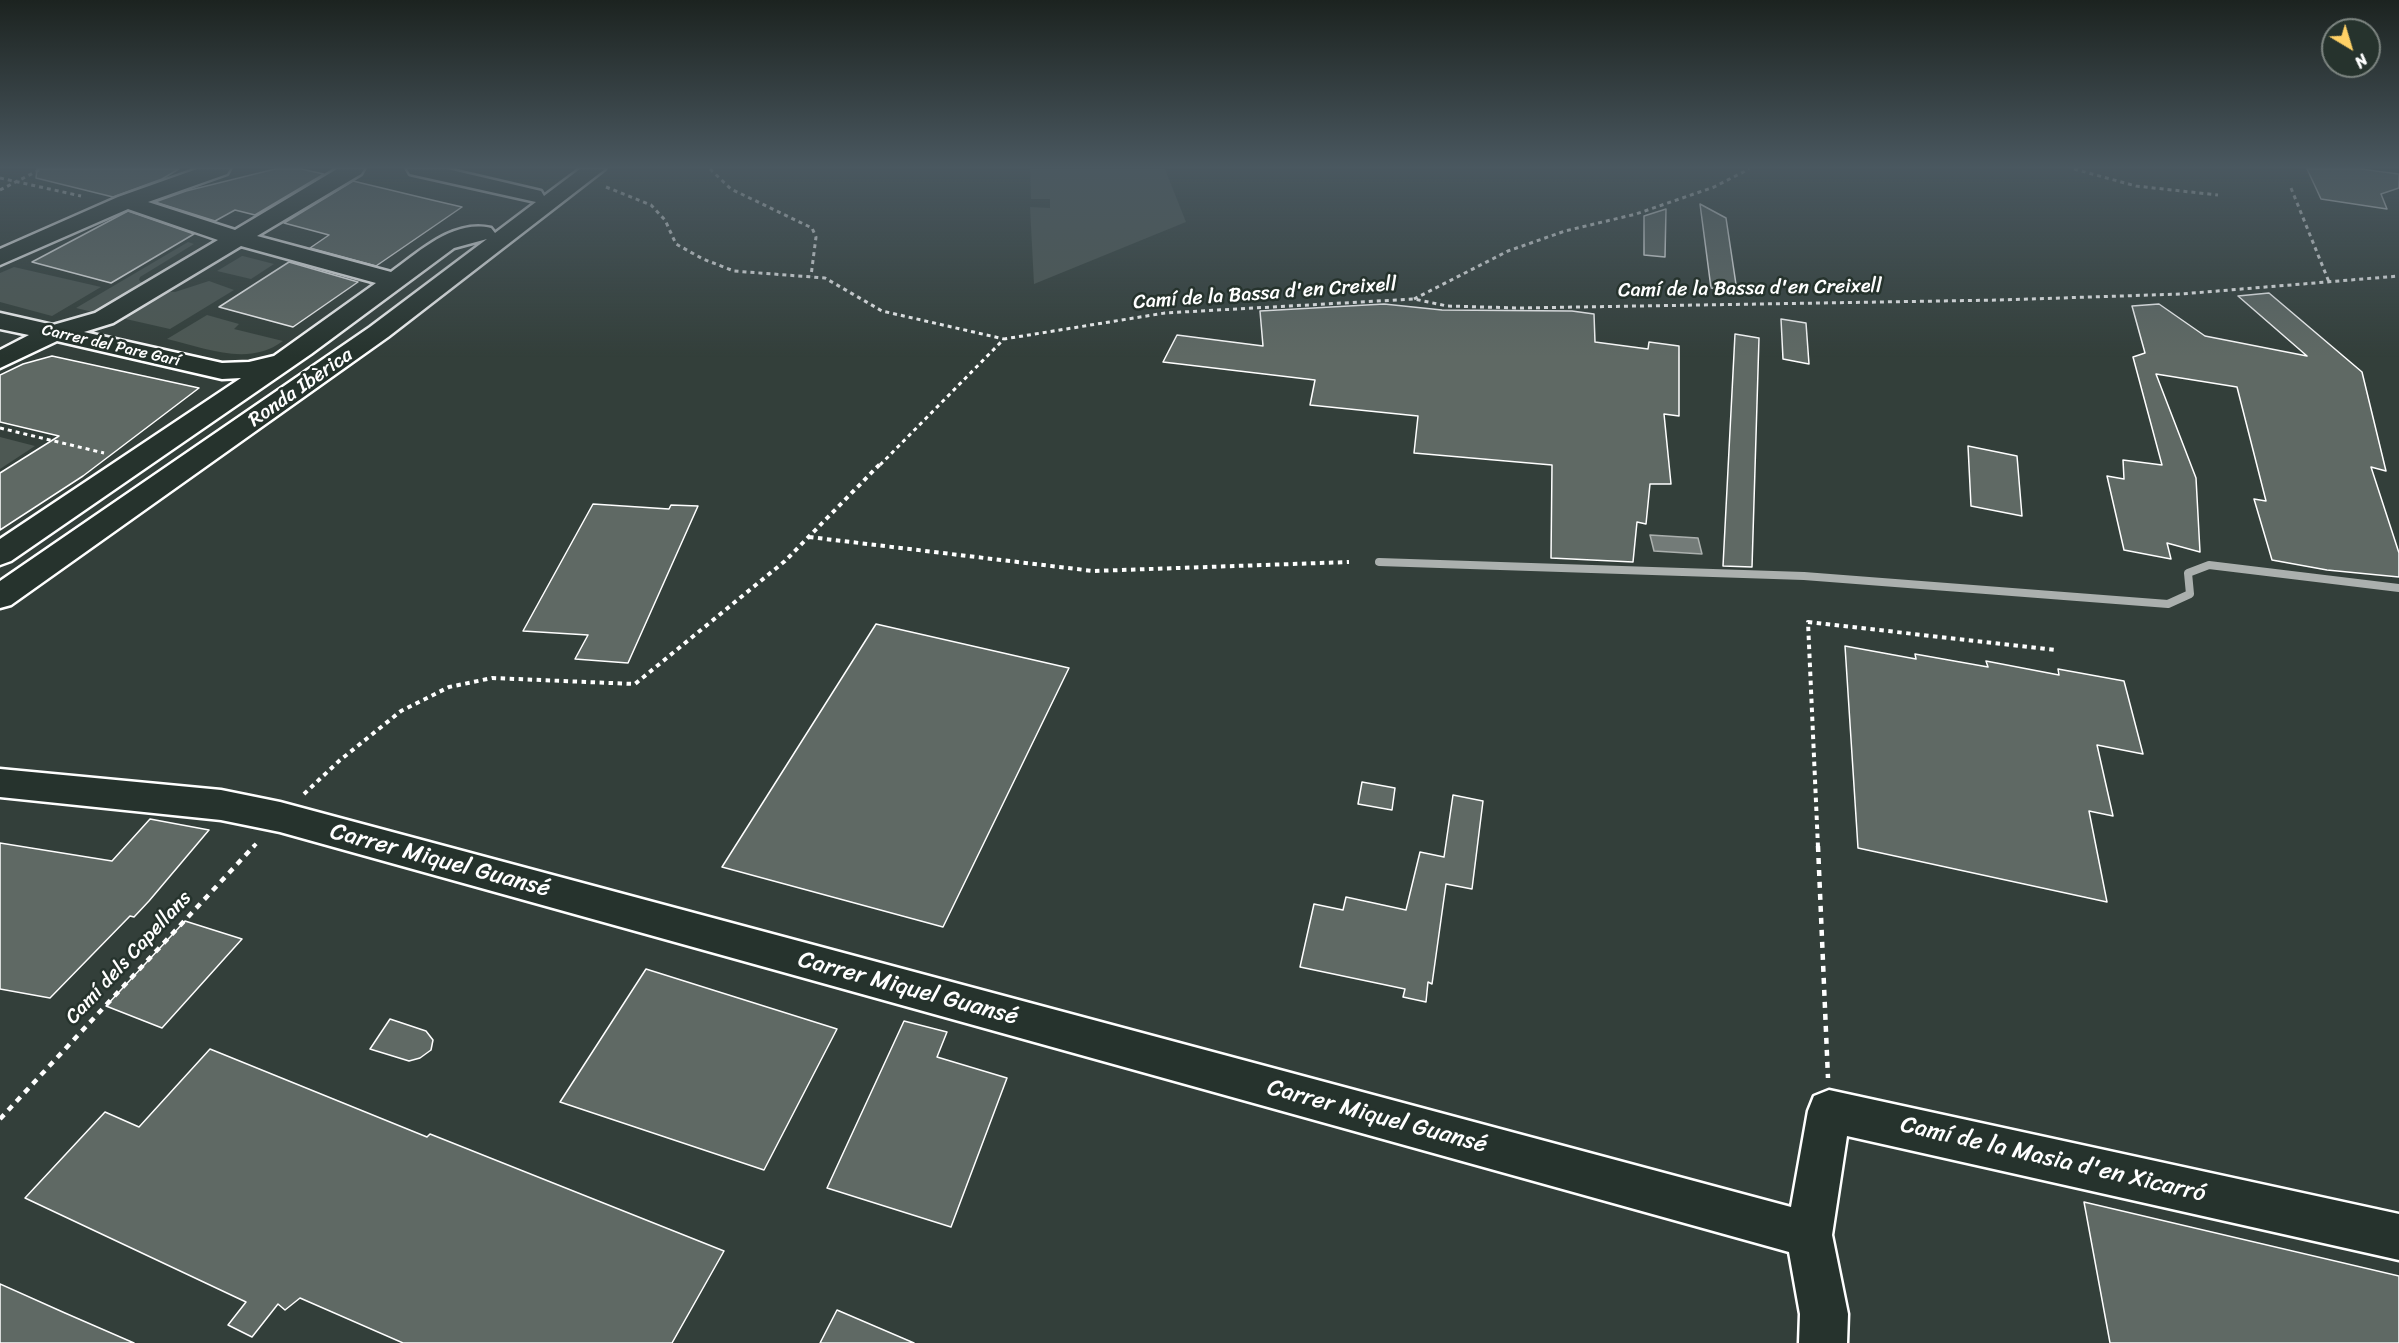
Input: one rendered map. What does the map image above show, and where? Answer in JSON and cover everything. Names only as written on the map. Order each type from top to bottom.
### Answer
[{"type":"street","points":[[0,258],[59,232]]},
{"type":"street","points":[[217,232],[382,277]]},
{"type":"street","points":[[0,360],[54,333],[104,318],[248,232]]},
{"type":"street","name":"Ronda Ibèrica","points":[[0,554],[227,383],[283,362],[446,243],[463,236],[483,232]]},
{"type":"street","name":"Ronda Ibèrica","points":[[0,573],[291,374],[483,232]]},
{"type":"street","name":"Ronda Ibèrica","points":[[0,597],[520,232]]},
{"type":"street","name":"Carrer del Pare Garí","points":[[0,321],[54,333],[227,383]]},
{"type":"street","name":"Carrer Miquel Guansé","points":[[0,783],[221,805],[280,817],[1809,1235]]},
{"type":"street","points":[[1823,1343],[1824,1314],[1809,1235],[1829,1111]]},
{"type":"street","name":"Camí de la Masia d'en Xicarró","points":[[1829,1111],[2399,1237]]},
{"type":"path","points":[[280,817],[339,761],[401,711],[449,687],[492,678],[635,684],[784,561],[1004,339],[981,332],[908,319],[882,311],[825,278],[734,271],[703,259],[676,244],[672,232]]},
{"type":"path","points":[[811,276],[816,237],[814,232]]},
{"type":"path","points":[[1414,299],[1508,252],[1563,232]]},
{"type":"path","points":[[2309,232],[2329,282]]},
{"type":"path","name":"Camí de la Bassa d'en Creixell","points":[[1004,339],[1165,313],[1414,299],[1447,306],[1519,308],[2000,300],[2181,294],[2399,276]]},
{"type":"path","points":[[0,428],[105,453]]},
{"type":"path","points":[[808,537],[1093,571],[1349,562]]},
{"type":"path","points":[[1829,1111],[1809,622],[2055,650]]},
{"type":"path","name":"Camí dels Capellans","points":[[0,1119],[280,817]]},
{"type":"shaded area","points":[[1031,232],[1162,232],[1034,284]]},
{"type":"shaded area","points":[[188,242],[194,244],[140,277],[139,280],[146,287],[101,314],[76,308]]},
{"type":"shaded area","points":[[242,256],[274,264],[251,279],[217,271]]},
{"type":"shaded area","points":[[14,267],[101,287],[52,316],[0,302],[0,273]]},
{"type":"shaded area","points":[[209,281],[234,290],[170,329],[117,317],[159,291],[175,292]]},
{"type":"shaded area","points":[[207,315],[239,324],[234,329],[283,341],[270,349],[241,354],[226,353],[167,339]]},
{"type":"shaded area","points":[[0,437],[35,446],[0,469]]},
{"type":"shaded area","points":[[1650,535],[1698,538],[1702,554],[1654,551]]},
{"type":"building","points":[[89,232],[187,232],[194,234],[111,283],[32,262]]},
{"type":"building","points":[[317,232],[426,232],[376,266],[310,248],[329,235]]},
{"type":"building","points":[[1644,232],[1666,232],[1665,257],[1644,255]]},
{"type":"building","points":[[1704,232],[1728,232],[1737,291],[1711,288]]},
{"type":"building","points":[[289,262],[358,282],[293,327],[219,307]]},
{"type":"building","points":[[2269,293],[2362,372],[2386,471],[2371,467],[2399,553],[2399,577],[2327,570],[2272,560],[2254,499],[2266,501],[2237,387],[2156,374],[2196,478],[2200,552],[2167,543],[2171,559],[2124,550],[2107,476],[2124,479],[2123,460],[2162,465],[2133,357],[2145,353],[2132,306],[2159,304],[2205,336],[2307,356],[2238,296]]},
{"type":"building","points":[[1384,304],[1442,310],[1572,311],[1594,314],[1595,342],[1648,349],[1649,342],[1679,346],[1679,416],[1664,414],[1671,484],[1650,484],[1646,524],[1637,522],[1633,562],[1551,558],[1552,465],[1414,453],[1418,416],[1310,405],[1315,380],[1163,362],[1177,335],[1263,346],[1260,311]]},
{"type":"building","points":[[1781,319],[1806,323],[1809,364],[1783,359]]},
{"type":"building","points":[[1735,334],[1759,338],[1752,567],[1723,566]]},
{"type":"building","points":[[52,356],[199,388],[83,476],[0,530],[0,473],[59,436],[0,422],[0,375],[23,364]]},
{"type":"building","points":[[1968,446],[2017,456],[2022,516],[1971,506]]},
{"type":"building","points":[[593,504],[669,509],[671,505],[698,506],[628,663],[575,659],[588,635],[523,631]]},
{"type":"building","points":[[876,624],[1069,668],[943,927],[722,867]]},
{"type":"building","points":[[1845,646],[1916,659],[1915,654],[1988,667],[1986,661],[2059,675],[2058,669],[2124,681],[2143,754],[2097,745],[2113,816],[2089,811],[2107,902],[1858,848]]},
{"type":"building","points":[[1362,782],[1395,788],[1392,810],[1358,804]]},
{"type":"building","points":[[1453,795],[1483,801],[1472,889],[1446,884],[1432,984],[1428,982],[1426,1002],[1403,997],[1405,989],[1300,967],[1314,904],[1343,910],[1346,897],[1406,910],[1420,852],[1444,857]]},
{"type":"building","points":[[150,819],[209,830],[134,917],[130,916],[50,998],[0,989],[0,843],[112,861]]},
{"type":"building","points":[[185,921],[242,939],[162,1028],[106,1006]]},
{"type":"building","points":[[646,969],[837,1029],[764,1170],[560,1102]]},
{"type":"building","points":[[390,1019],[426,1031],[433,1040],[431,1050],[420,1058],[409,1061],[370,1049]]},
{"type":"building","points":[[904,1021],[947,1032],[937,1057],[1007,1078],[951,1227],[827,1188]]},
{"type":"building","points":[[210,1049],[427,1137],[430,1134],[724,1251],[672,1343],[403,1343],[300,1298],[285,1310],[278,1304],[252,1337],[228,1325],[246,1302],[25,1198],[105,1112],[139,1127]]},
{"type":"building","points":[[2084,1202],[2399,1276],[2399,1343],[2110,1343]]},
{"type":"building","points":[[0,1284],[65,1313],[134,1343],[0,1343]]},
{"type":"building","points":[[837,1310],[914,1343],[820,1343]]},
{"type":"waterway","points":[[1379,562],[1804,576],[2168,604],[2190,594],[2188,573],[2209,565],[2399,588]]}]
